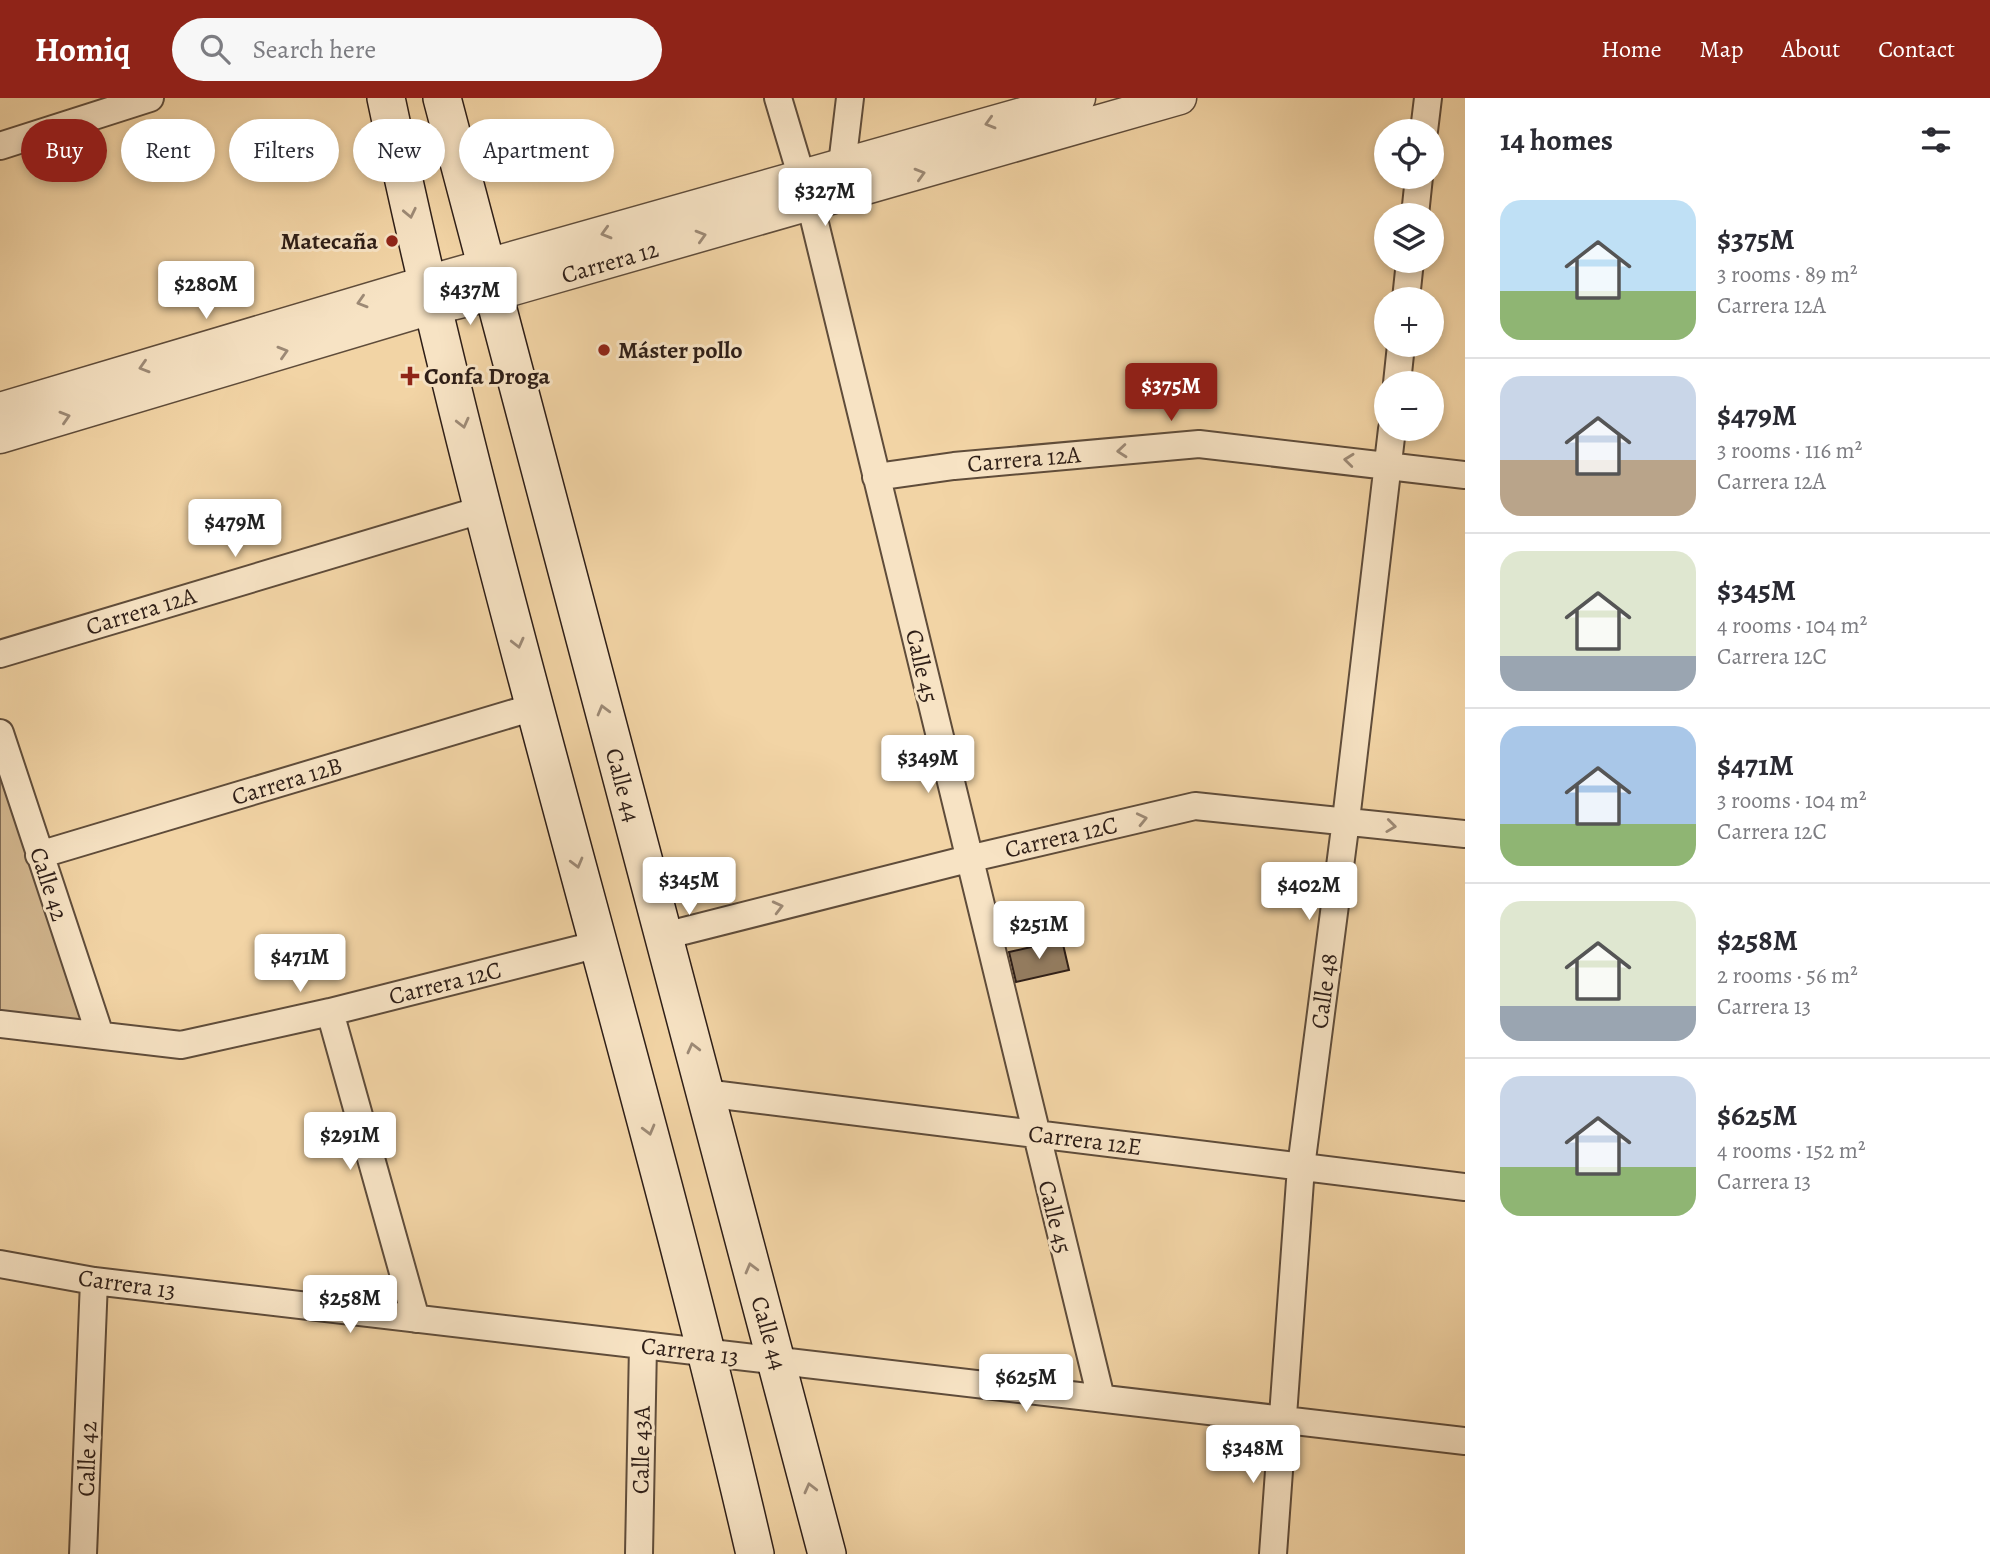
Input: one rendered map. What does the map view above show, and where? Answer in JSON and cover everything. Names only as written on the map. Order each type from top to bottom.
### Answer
[{"type":"main road","points":[[386,98],[431,296],[484,509],[534,706],[709,1353],[755,1554]]},
{"type":"main road","name":"Calle 44","points":[[442,98],[827,1554]]},
{"type":"street","points":[[0,146],[150,98]]},
{"type":"street","name":"Calle 45","points":[[778,98],[806,191],[1034,1134],[1101,1398]]},
{"type":"street","points":[[846,180],[850,98]]},
{"type":"street","name":"Carrera 12","points":[[846,180],[1079,98]]},
{"type":"street","name":"Carrera 12","points":[[0,409],[431,296],[846,180],[1180,98]]},
{"type":"street","points":[[1425,119],[1428,98]]},
{"type":"street","name":"Carrera 12","points":[[0,437],[431,296]]},
{"type":"street","name":"Calle 48","points":[[1273,1554],[1301,1167],[1346,820],[1391,441]]},
{"type":"street","name":"Carrera 12A","points":[[876,477],[954,466],[1199,444],[1465,475]]},
{"type":"street","name":"Carrera 12A","points":[[0,654],[484,509]]},
{"type":"street","name":"Carrera 12B","points":[[40,855],[534,706]]},
{"type":"street","name":"Calle 42","points":[[0,733],[100,1035]]},
{"type":"street","name":"Carrera 12C","points":[[664,936],[968,859],[1195,806],[1465,834]]},
{"type":"street","name":"Carrera 12C","points":[[0,1024],[181,1045],[330,1012],[599,944]]},
{"type":"street","points":[[330,1012],[416,1319]]},
{"type":"street","name":"Carrera 12E","points":[[704,1093],[1465,1187]]},
{"type":"street","name":"Carrera 13","points":[[0,1264],[94,1281],[1465,1441]]},
{"type":"street","name":"Calle 42","points":[[83,1554],[94,1281]]},
{"type":"street","name":"Calle 43A","points":[[639,1554],[643,1345]]},
{"type":"shaded area","points":[[0,732],[100,1035],[0,1023]]},
{"type":"building","points":[[1062,940],[1069,970],[1016,982],[1009,952]]},
{"type":"place","name":"Matecaña","points":[[392,241]]},
{"type":"place","name":"Máster pollo","points":[[604,350]]},
{"type":"place","name":"Confa Droga","points":[[410,376]]}]
